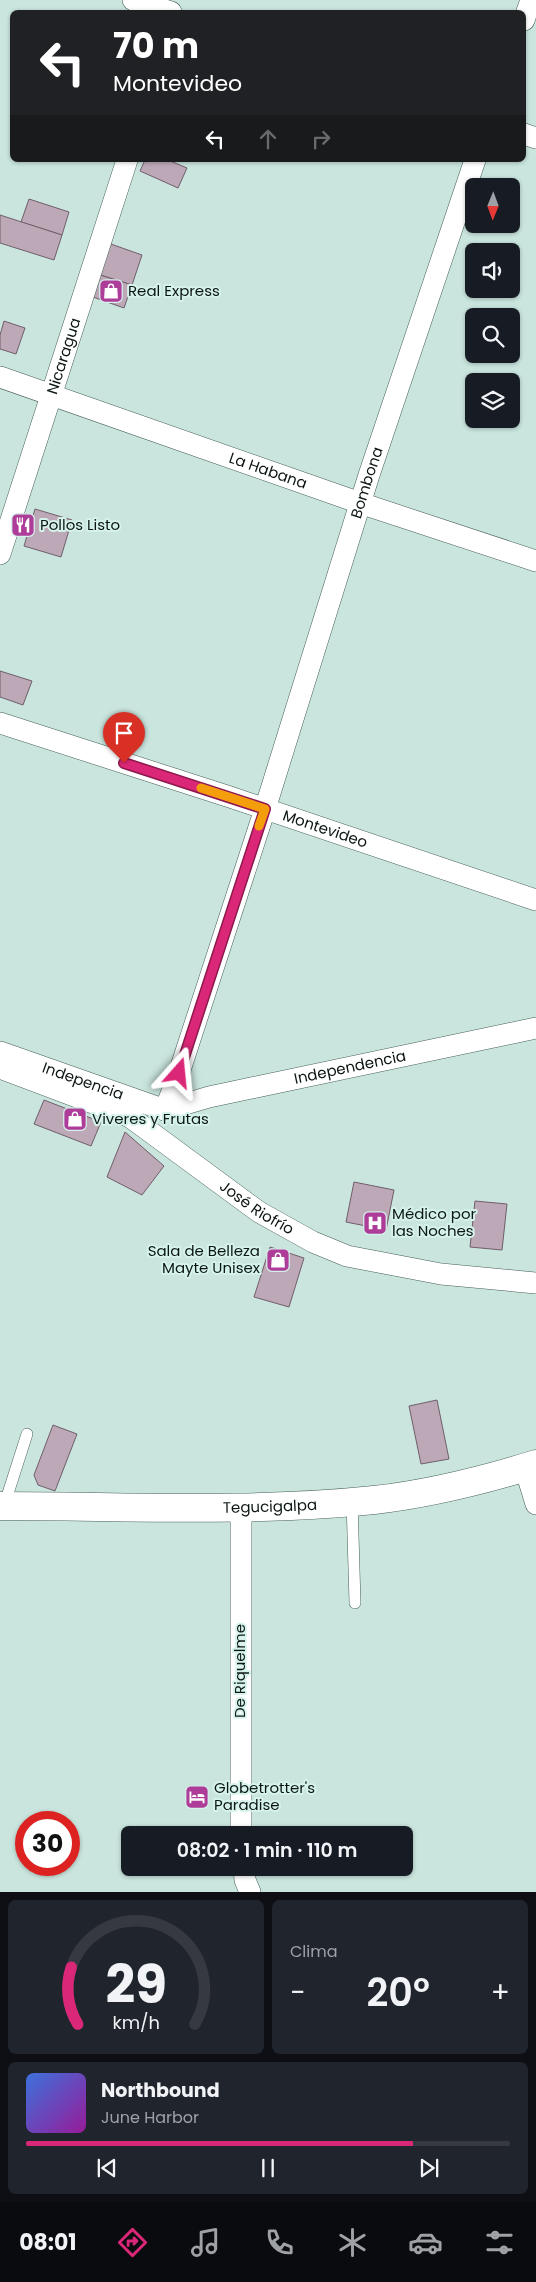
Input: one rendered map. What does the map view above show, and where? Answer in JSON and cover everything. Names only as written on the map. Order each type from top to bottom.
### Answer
[{"type":"street","points":[[133,0],[166,10]]},
{"type":"street","points":[[526,14],[531,0]]},
{"type":"street","name":"Nicaragua","points":[[0,554],[126,162]]},
{"type":"street","name":"Bombona","points":[[165,1110],[179,1073],[265,809],[360,503],[474,162]]},
{"type":"street","name":"La Habana","points":[[0,376],[360,503],[536,561]]},
{"type":"street","name":"Montevideo","points":[[0,723],[536,900]]},
{"type":"street","name":"Independencia","points":[[165,1110],[209,1097],[536,1028]]},
{"type":"street","name":"Indepencia","points":[[0,1052],[165,1110]]},
{"type":"street","name":"José Riofrío","points":[[0,1068],[130,1117],[259,1212],[313,1242],[347,1256],[442,1274],[536,1282]]},
{"type":"street","points":[[531,1466],[536,1504]]},
{"type":"street","name":"Tegucigalpa","points":[[2,1506],[241,1507],[374,1500],[446,1488],[531,1466]]},
{"type":"street","name":"De Riquelme","points":[[241,1507],[241,1826]]},
{"type":"street","points":[[245,1876],[250,1892]]},
{"type":"lane","points":[[2,1506],[27,1434]]},
{"type":"lane","points":[[352,1501],[355,1603]]},
{"type":"building","points":[[144,162],[173,162],[187,168],[178,188],[140,171]]},
{"type":"building","points":[[29,199],[69,212],[62,235],[21,222]]},
{"type":"building","points":[[0,215],[62,235],[54,260],[0,243]]},
{"type":"building","points":[[108,243],[142,255],[132,285],[97,274]]},
{"type":"building","name":"Real Express","points":[[97,274],[132,285],[124,308],[90,296]]},
{"type":"building","points":[[4,321],[25,328],[16,354],[0,349],[0,335]]},
{"type":"building","points":[[35,509],[72,520],[61,557],[24,546]]},
{"type":"building","points":[[0,671],[32,681],[23,705],[0,697]]},
{"type":"building","points":[[44,1100],[101,1122],[91,1146],[34,1124]]},
{"type":"building","points":[[125,1132],[164,1166],[142,1195],[107,1177]]},
{"type":"building","points":[[354,1182],[394,1190],[386,1230],[346,1222]]},
{"type":"building","points":[[475,1201],[507,1204],[502,1250],[470,1247]]},
{"type":"building","points":[[270,1247],[304,1258],[289,1307],[254,1297]]},
{"type":"building","points":[[437,1400],[449,1459],[421,1464],[409,1406]]},
{"type":"building","points":[[53,1425],[77,1434],[55,1491],[38,1485],[34,1475]]},
{"type":"slow traffic","points":[[201,788],[265,809],[259,826]]},
{"type":"place","name":"Real Express","points":[[111,291]]},
{"type":"place","name":"Pollos Listo","points":[[23,525]]},
{"type":"place","name":"Viveres y Frutas","points":[[75,1119]]},
{"type":"place","name":"Médico por las Noches","points":[[375,1223]]},
{"type":"place","name":"Sala de Belleza Mayte Unisex","points":[[278,1260]]},
{"type":"place","name":"Globetrotter's Paradise","points":[[197,1797]]},
{"type":"route","points":[[124,763],[265,809],[179,1073]]}]
